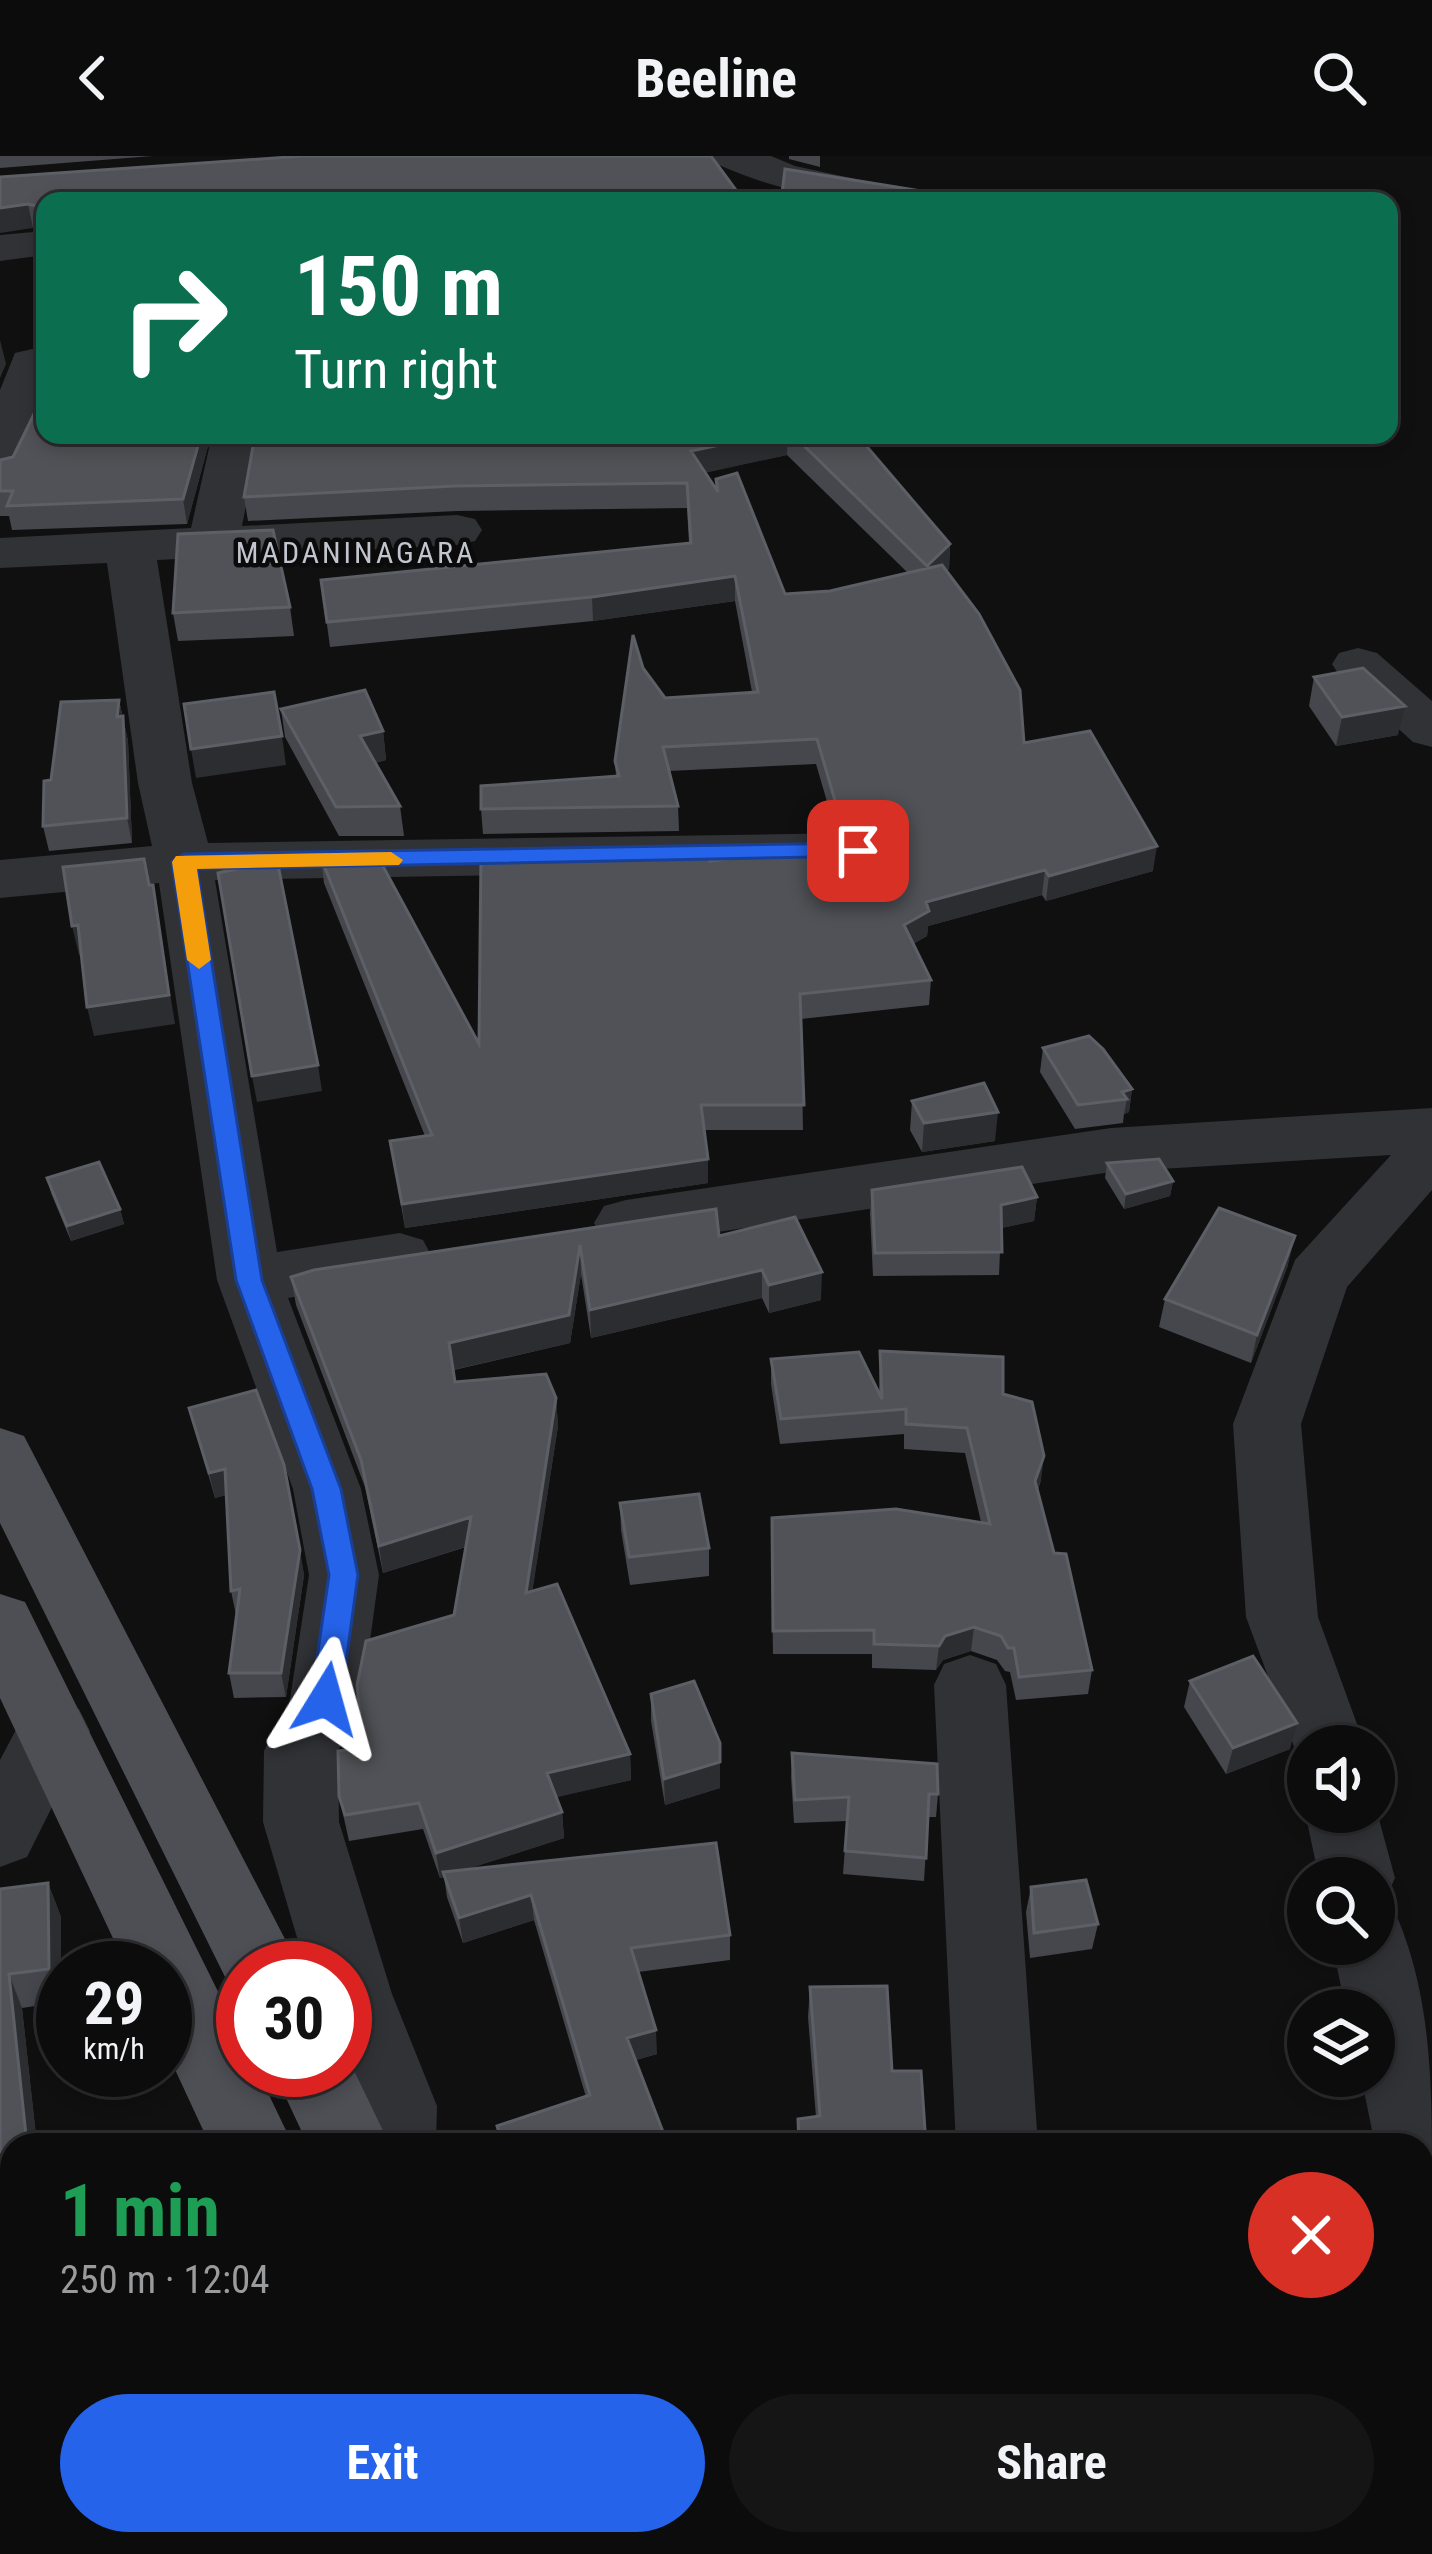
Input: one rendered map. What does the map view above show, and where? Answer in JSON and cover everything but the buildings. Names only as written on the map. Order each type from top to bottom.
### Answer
[{"type":"main road","points":[[0,1455],[247,1941]]},
{"type":"main road","points":[[0,1623],[246,2133]]},
{"type":"main road","points":[[326,2097],[344,2133]]},
{"type":"street","points":[[734,156],[784,177],[857,192]]},
{"type":"street","points":[[0,467],[32,364]]},
{"type":"street","points":[[214,540],[234,444]]},
{"type":"street","points":[[0,553],[458,530]]},
{"type":"street","points":[[130,546],[164,783],[184,862],[249,1280],[326,1489],[344,1575],[326,1699],[301,1751],[301,1822],[353,1994],[398,2106],[396,2133]]},
{"type":"street","points":[[1358,664],[1432,730]]},
{"type":"street","points":[[0,879],[184,862],[858,851]]},
{"type":"street","points":[[575,1231],[1111,1150],[1432,1130]]},
{"type":"street","points":[[1321,1725],[1282,1617],[1267,1424],[1318,1277],[1432,1149]]},
{"type":"street","points":[[249,1280],[459,1249]]},
{"type":"street","points":[[970,1685],[996,2133]]},
{"type":"street","points":[[0,1834],[53,1731]]},
{"type":"street","points":[[1376,1965],[1413,2133]]},
{"type":"slow traffic","points":[[199,960],[184,862],[391,860]]},
{"type":"district","name":"MADANINAGARA","points":[[356,553]]},
{"type":"route","points":[[326,1699],[344,1575],[326,1489],[249,1280],[184,862],[858,851]]}]
